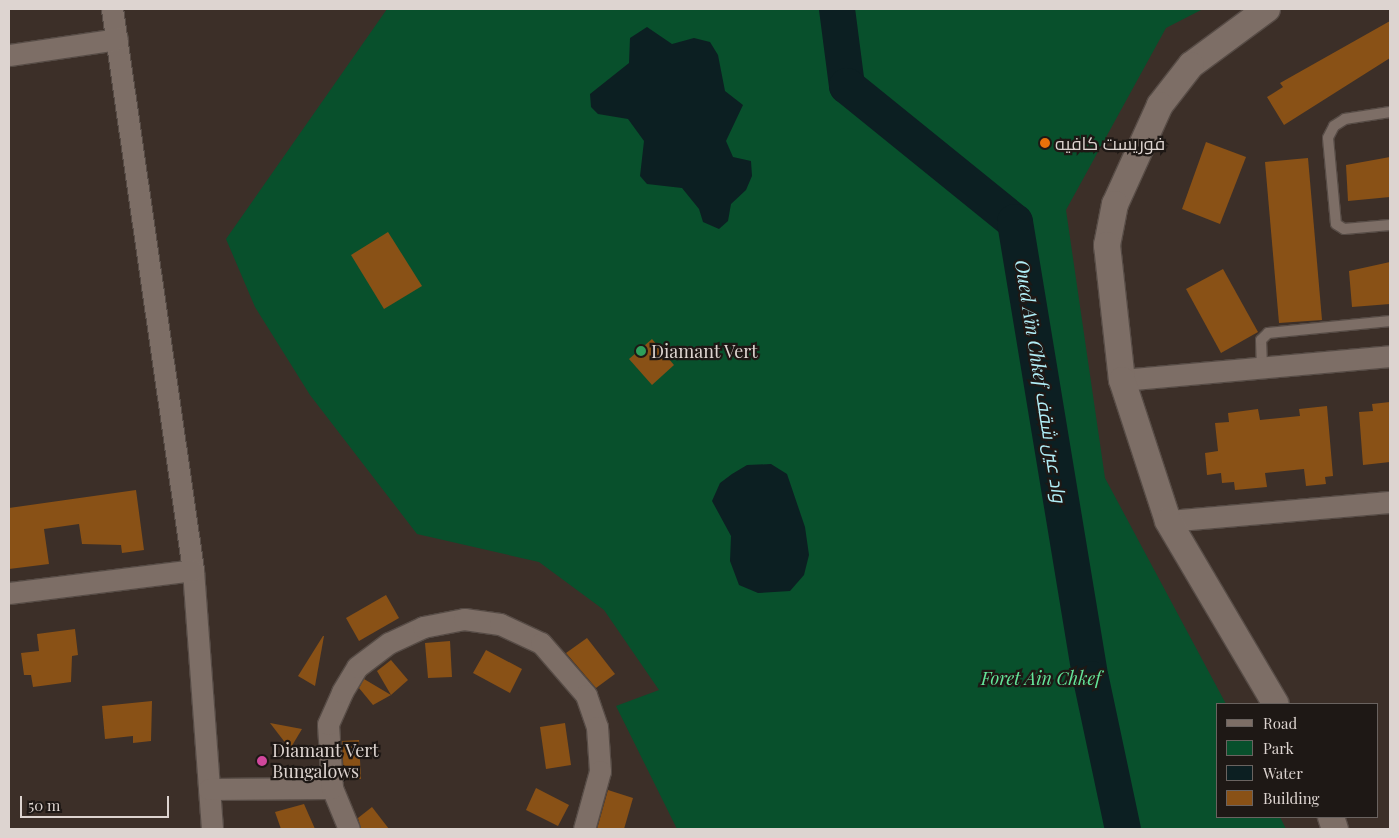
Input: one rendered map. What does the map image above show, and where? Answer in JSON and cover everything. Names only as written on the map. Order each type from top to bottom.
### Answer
[{"type":"street","points":[[112,9],[193,570],[212,829]]},
{"type":"street","points":[[1267,9],[1191,65],[1160,105],[1133,157],[1115,204],[1108,245],[1122,380],[1168,521],[1275,703]]},
{"type":"street","points":[[9,56],[117,39]]},
{"type":"street","points":[[1122,380],[1390,356]]},
{"type":"street","points":[[1168,521],[1390,502]]},
{"type":"street","points":[[9,593],[193,570]]},
{"type":"street","points":[[349,829],[332,788],[328,724],[358,667],[389,643],[423,627],[464,619],[500,624],[541,643],[586,695],[597,728],[600,771],[584,829]]},
{"type":"street","points":[[209,789],[332,788]]},
{"type":"lane","points":[[1390,112],[1345,119],[1334,126],[1328,138],[1336,224],[1351,229],[1390,225]]},
{"type":"lane","points":[[1262,368],[1261,340],[1268,334],[1390,321]]},
{"type":"green space","name":"Diamant Vert","points":[[387,9],[1203,9],[1166,28],[1066,210],[1105,478],[1225,703],[1216,703],[1216,818],[1280,818],[1286,829],[677,829],[616,706],[659,690],[604,610],[539,562],[417,534],[310,395],[255,307],[226,239]]},
{"type":"water","points":[[647,27],[672,44],[694,38],[710,42],[718,55],[725,91],[743,105],[726,141],[733,157],[751,161],[752,176],[746,190],[731,204],[728,221],[719,229],[703,222],[699,209],[682,188],[647,184],[640,176],[644,141],[628,119],[598,114],[591,107],[590,94],[629,63],[630,38]]},
{"type":"water","points":[[771,464],[787,474],[805,527],[809,555],[804,575],[790,591],[758,593],[739,585],[730,561],[731,536],[712,501],[720,483],[732,474],[747,465]]},
{"type":"building","points":[[1390,21],[1390,58],[1284,125],[1267,97],[1283,87],[1280,83]]},
{"type":"building","points":[[1206,142],[1246,157],[1220,224],[1182,209]]},
{"type":"building","points":[[1390,157],[1390,197],[1348,201],[1346,165]]},
{"type":"building","points":[[1308,158],[1322,320],[1279,323],[1265,162]]},
{"type":"building","points":[[388,232],[422,286],[384,309],[351,255]]},
{"type":"building","points":[[1390,262],[1390,304],[1352,307],[1349,271]]},
{"type":"building","points":[[1223,269],[1258,332],[1221,353],[1186,289]]},
{"type":"building","points":[[652,339],[674,365],[652,385],[629,359]]},
{"type":"building","points":[[1390,402],[1390,462],[1363,465],[1359,412],[1373,411],[1372,404]]},
{"type":"building","points":[[1327,406],[1333,476],[1325,477],[1326,484],[1306,486],[1304,469],[1265,473],[1267,487],[1235,490],[1234,482],[1222,483],[1221,473],[1207,475],[1205,453],[1218,451],[1215,423],[1229,422],[1228,413],[1258,409],[1260,420],[1300,416],[1299,409]]},
{"type":"building","points":[[136,490],[144,550],[122,553],[121,545],[82,544],[79,524],[44,529],[49,564],[9,569],[9,508]]},
{"type":"building","points":[[386,595],[399,618],[359,641],[346,618]]},
{"type":"building","points":[[75,629],[78,655],[72,656],[71,682],[33,687],[31,675],[24,675],[21,653],[39,651],[37,634]]},
{"type":"building","points":[[324,636],[315,686],[298,676]]},
{"type":"building","points":[[587,638],[615,674],[596,688],[566,653]]},
{"type":"building","points":[[450,641],[452,677],[428,678],[425,643]]},
{"type":"building","points":[[486,650],[522,669],[510,693],[473,673]]},
{"type":"building","points":[[391,660],[408,680],[391,695],[377,671]]},
{"type":"building","points":[[364,679],[391,695],[373,705],[359,688]]},
{"type":"building","points":[[152,701],[151,741],[133,743],[133,736],[105,739],[102,706]]},
{"type":"building","points":[[270,723],[302,729],[290,749]]},
{"type":"building","points":[[565,723],[571,765],[546,769],[540,727]]},
{"type":"building","points":[[359,740],[361,779],[344,778],[342,741]]},
{"type":"building","points":[[536,788],[569,805],[558,826],[526,810]]},
{"type":"building","points":[[608,790],[633,798],[624,829],[597,829]]},
{"type":"building","points":[[304,804],[315,829],[281,829],[275,812]]},
{"type":"building","points":[[372,807],[389,829],[361,829],[358,818]]},
{"type":"waterway","name":"Oued Aïn Chkef واد عين شقف","points":[[837,9],[847,86],[1015,222],[1091,679],[1123,829]]},
{"type":"place","name":"فوريست كافيه","points":[[1045,143]]},
{"type":"place","name":"Diamant Vert","points":[[641,351]]},
{"type":"place","name":"Diamant Vert Bungalows","points":[[262,761]]},
{"type":"park label","name":"Foret Ain Chkef","points":[[1041,678]]}]
